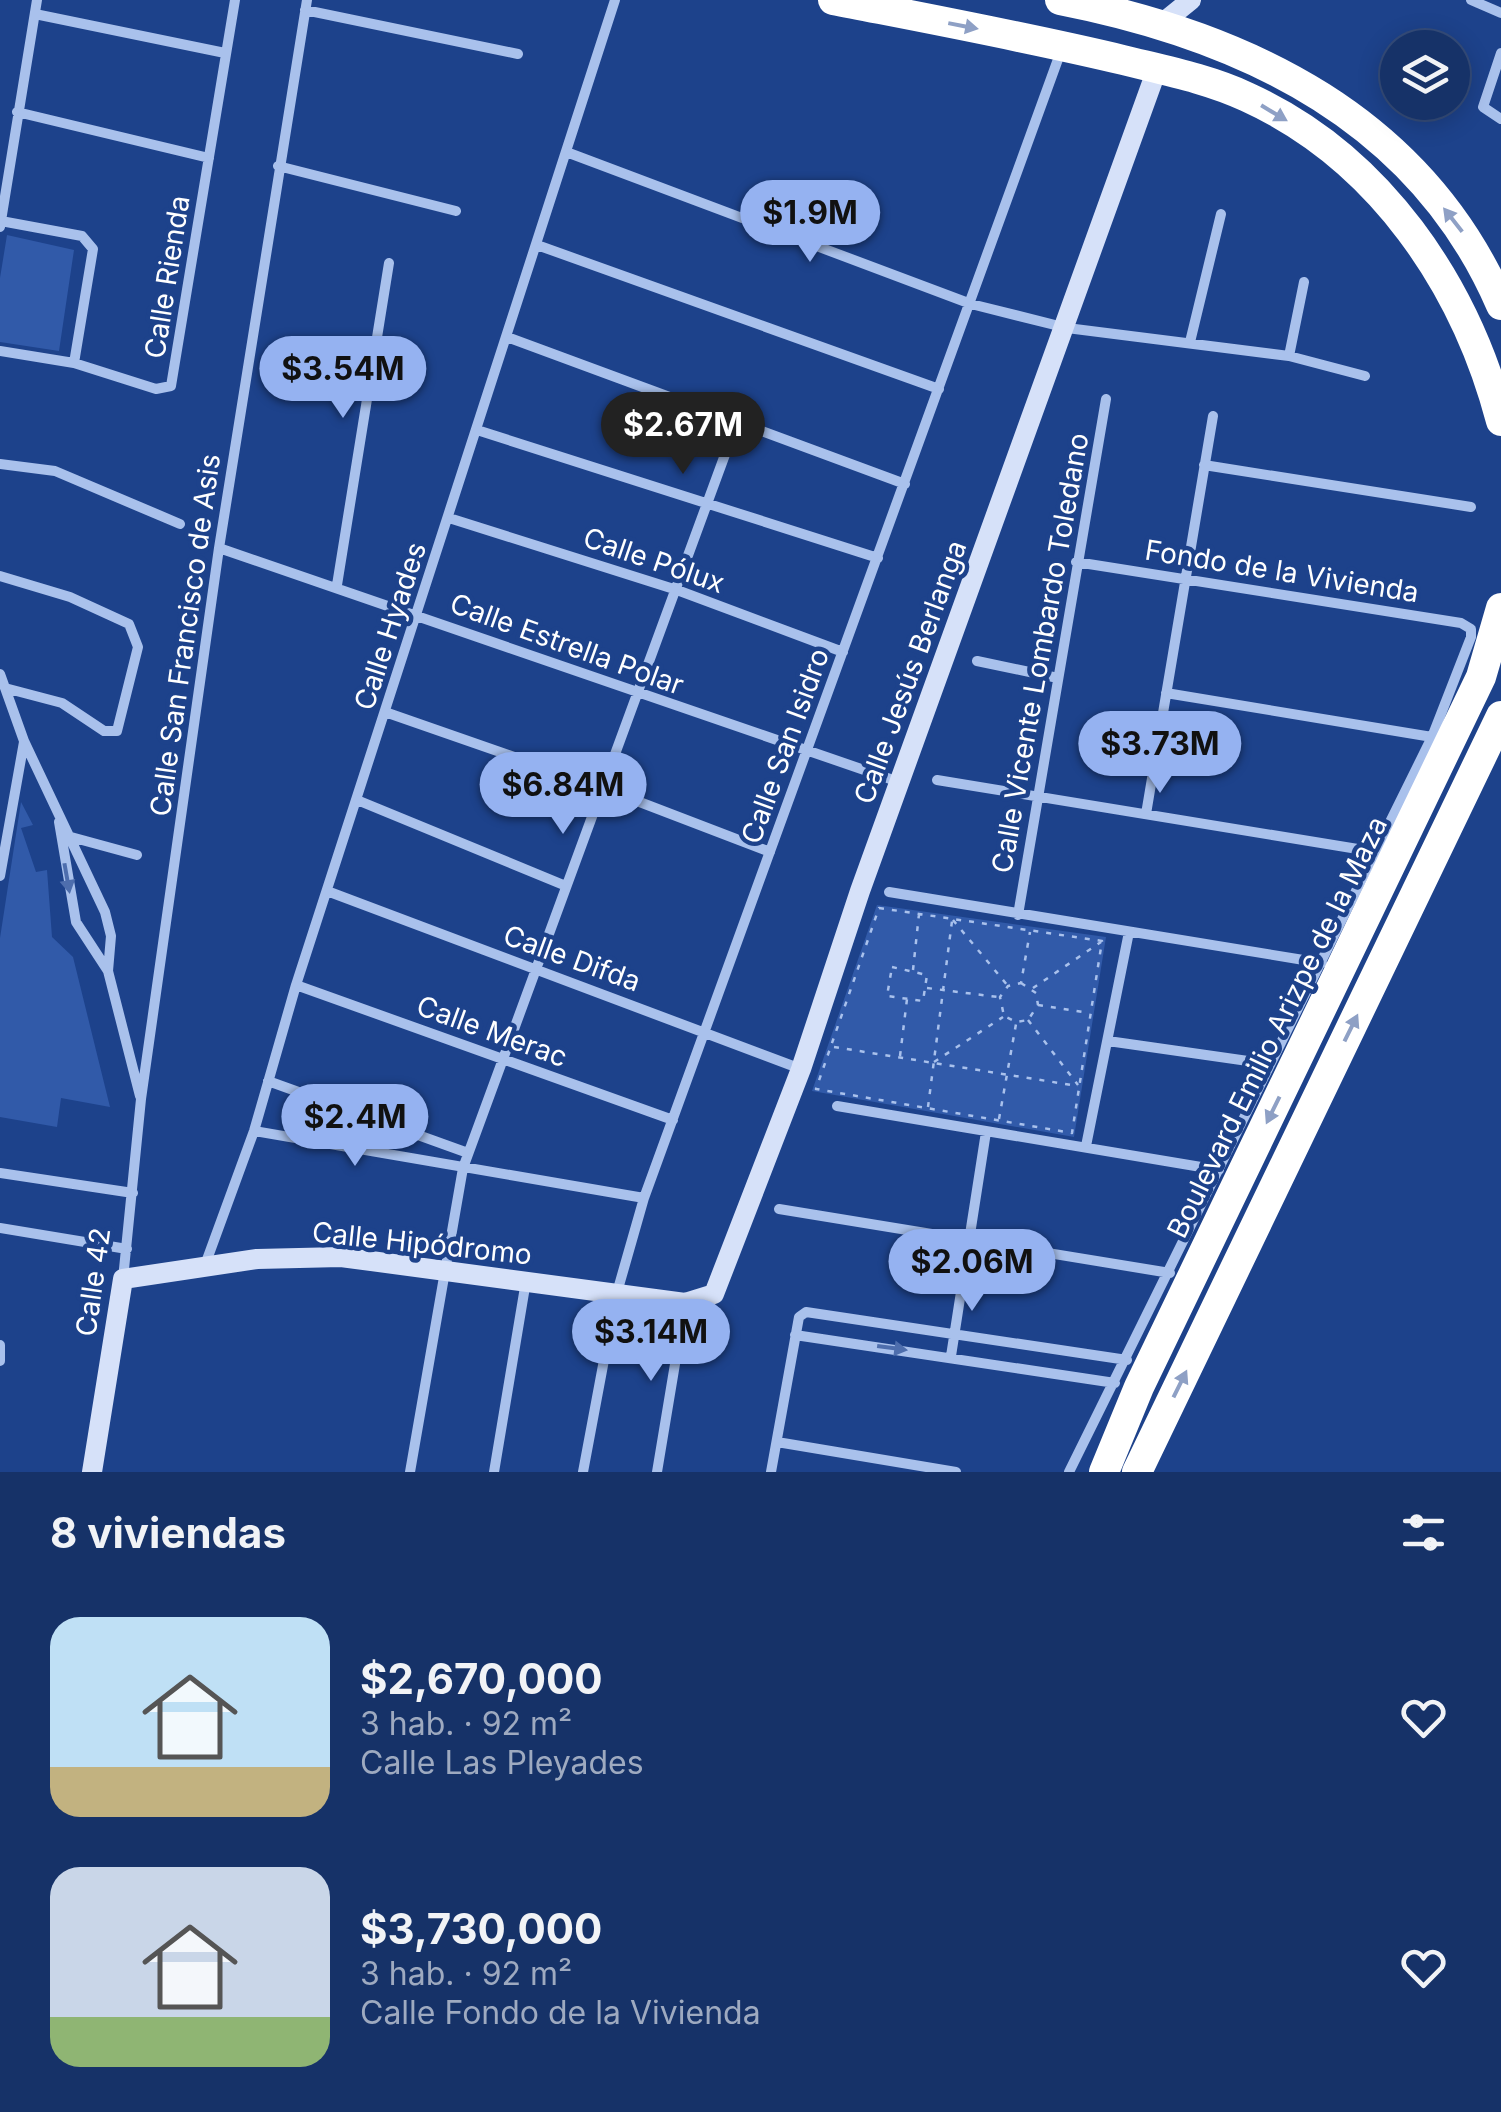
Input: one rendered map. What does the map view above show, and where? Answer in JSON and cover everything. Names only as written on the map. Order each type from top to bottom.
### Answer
[{"type":"highway","points":[[833,0],[1157,68],[1246,96],[1308,133],[1358,171],[1426,252],[1453,291],[1476,339],[1501,421]]},
{"type":"highway","points":[[1060,0],[1200,39],[1282,72],[1332,101],[1385,142],[1461,228],[1501,305]]},
{"type":"highway","name":"Boulevard Emilio Arizpe de la Maza","points":[[1104,1472],[1127,1377],[1481,677],[1501,608]]},
{"type":"highway","points":[[1138,1472],[1501,716]]},
{"type":"street","points":[[36,0],[0,224],[82,236],[93,249],[74,364]]},
{"type":"street","name":"Calle Rienda","points":[[0,351],[74,364],[156,389],[171,386],[235,0]]},
{"type":"street","name":"Calle Hyades","points":[[206,1265],[254,1132],[296,985],[615,0]]},
{"type":"street","points":[[1160,25],[1191,0],[1200,39]]},
{"type":"street","points":[[1470,0],[1501,13]]},
{"type":"street","points":[[306,5],[518,54]]},
{"type":"street","name":"Calle San Francisco de Asis","points":[[141,1099],[219,548],[306,5]]},
{"type":"street","points":[[34,14],[225,53]]},
{"type":"street","name":"Calle San Isidro","points":[[584,1472],[616,1296],[644,1198],[1064,46]]},
{"type":"street","points":[[1498,118],[1484,107],[1501,53]]},
{"type":"street","name":"Calle Jesús Berlanga","points":[[714,1294],[800,1069],[1157,68]]},
{"type":"street","points":[[18,112],[209,158]]},
{"type":"street","points":[[568,153],[971,304],[1066,328],[1289,356],[1365,376]]},
{"type":"street","points":[[278,166],[456,211]]},
{"type":"street","points":[[1190,342],[1221,214]]},
{"type":"street","points":[[537,245],[939,389]]},
{"type":"street","points":[[336,585],[388,263]]},
{"type":"street","points":[[1289,356],[1304,282]]},
{"type":"street","points":[[507,337],[905,484]]},
{"type":"street","name":"Calle Vicente Lombardo Toledano","points":[[1018,915],[1106,398]]},
{"type":"street","points":[[1146,814],[1214,416]]},
{"type":"street","points":[[410,1472],[463,1168],[738,422]]},
{"type":"street","points":[[477,430],[878,558]]},
{"type":"street","points":[[0,464],[55,471],[180,524]]},
{"type":"street","points":[[1204,465],[1470,508]]},
{"type":"street","name":"Calle Pólux","points":[[448,518],[677,590],[843,652]]},
{"type":"street","name":"Calle Estrella Polar","points":[[219,548],[336,585],[900,783]]},
{"type":"street","name":"Fondo de la Vivienda","points":[[1076,562],[1468,625],[1472,637],[1432,737]]},
{"type":"street","points":[[0,576],[95,607],[129,624],[138,647],[117,731],[104,731],[62,703],[5,688]]},
{"type":"street","points":[[977,661],[1058,678]]},
{"type":"street","points":[[0,674],[24,742],[59,816],[76,922],[108,970]]},
{"type":"street","points":[[1089,1472],[1170,1272],[1432,737],[1166,692]]},
{"type":"street","points":[[385,712],[603,788],[770,852]]},
{"type":"street","points":[[0,876],[24,742]]},
{"type":"street","points":[[937,780],[1376,852]]},
{"type":"street","points":[[356,800],[566,886]]},
{"type":"street","points":[[65,836],[105,912],[110,936],[108,970],[141,1099]]},
{"type":"street","points":[[65,836],[137,856]]},
{"type":"street","name":"Calle Difda","points":[[327,891],[705,1030],[800,1069]]},
{"type":"street","points":[[889,892],[1322,963]]},
{"type":"street","points":[[1086,1146],[1130,932]]},
{"type":"street","name":"Calle Merac","points":[[296,985],[672,1120]]},
{"type":"street","points":[[1108,1041],[1270,1064]]},
{"type":"street","points":[[268,1081],[468,1152]]},
{"type":"street","name":"Calle 42","points":[[92,1472],[123,1280],[141,1099]]},
{"type":"street","points":[[837,1106],[1219,1170]]},
{"type":"street","points":[[254,1132],[644,1198]]},
{"type":"street","points":[[951,1356],[986,1132]]},
{"type":"street","points":[[0,1173],[133,1193]]},
{"type":"street","points":[[779,1209],[1170,1272]]},
{"type":"street","points":[[0,1228],[127,1249]]},
{"type":"street","name":"Calle Hipódromo","points":[[123,1280],[206,1265],[341,1257],[446,1268],[616,1296],[685,1303],[714,1294]]},
{"type":"street","points":[[494,1472],[526,1281]]},
{"type":"street","points":[[657,1472],[685,1303]]},
{"type":"street","points":[[771,1472],[799,1317],[809,1312],[954,1332],[1127,1377]]},
{"type":"street","points":[[796,1334],[1127,1377]]},
{"type":"street","points":[[0,1345],[0,1362]]},
{"type":"street","points":[[1069,1472],[1127,1377]]},
{"type":"street","points":[[777,1442],[956,1472]]},
{"type":"path","points":[[880,908],[1102,940],[1072,1133],[816,1089],[880,908]]},
{"type":"path","points":[[912,971],[919,914]]},
{"type":"path","points":[[952,919],[1008,986]]},
{"type":"path","points":[[928,1108],[952,919]]},
{"type":"path","points":[[1021,983],[1030,930]]},
{"type":"path","points":[[1032,988],[1102,940]]},
{"type":"path","points":[[892,967],[912,971],[927,975],[923,1000],[887,996],[892,967]]},
{"type":"path","points":[[1004,1016],[1000,997],[1008,986],[1021,983],[1032,988],[1038,1006]]},
{"type":"path","points":[[925,988],[1000,997]]},
{"type":"path","points":[[900,1058],[907,998]]},
{"type":"path","points":[[1038,1006],[1091,1013]]},
{"type":"path","points":[[1004,1016],[1016,1022],[1028,1020],[1038,1006]]},
{"type":"path","points":[[933,1063],[1004,1016]]},
{"type":"path","points":[[1028,1020],[1079,1086]]},
{"type":"path","points":[[999,1120],[1016,1022]]},
{"type":"path","points":[[831,1046],[1079,1086]]},
{"type":"shaded area","points":[[7,235],[74,250],[59,351],[0,342],[0,278]]},
{"type":"shaded area","points":[[21,802],[33,825],[21,828],[36,872],[47,870],[52,937],[73,957],[110,1107],[61,1098],[57,1127],[0,1117],[0,938]]},
{"type":"shaded area","points":[[877,905],[1106,937],[1074,1137],[812,1091]]}]
